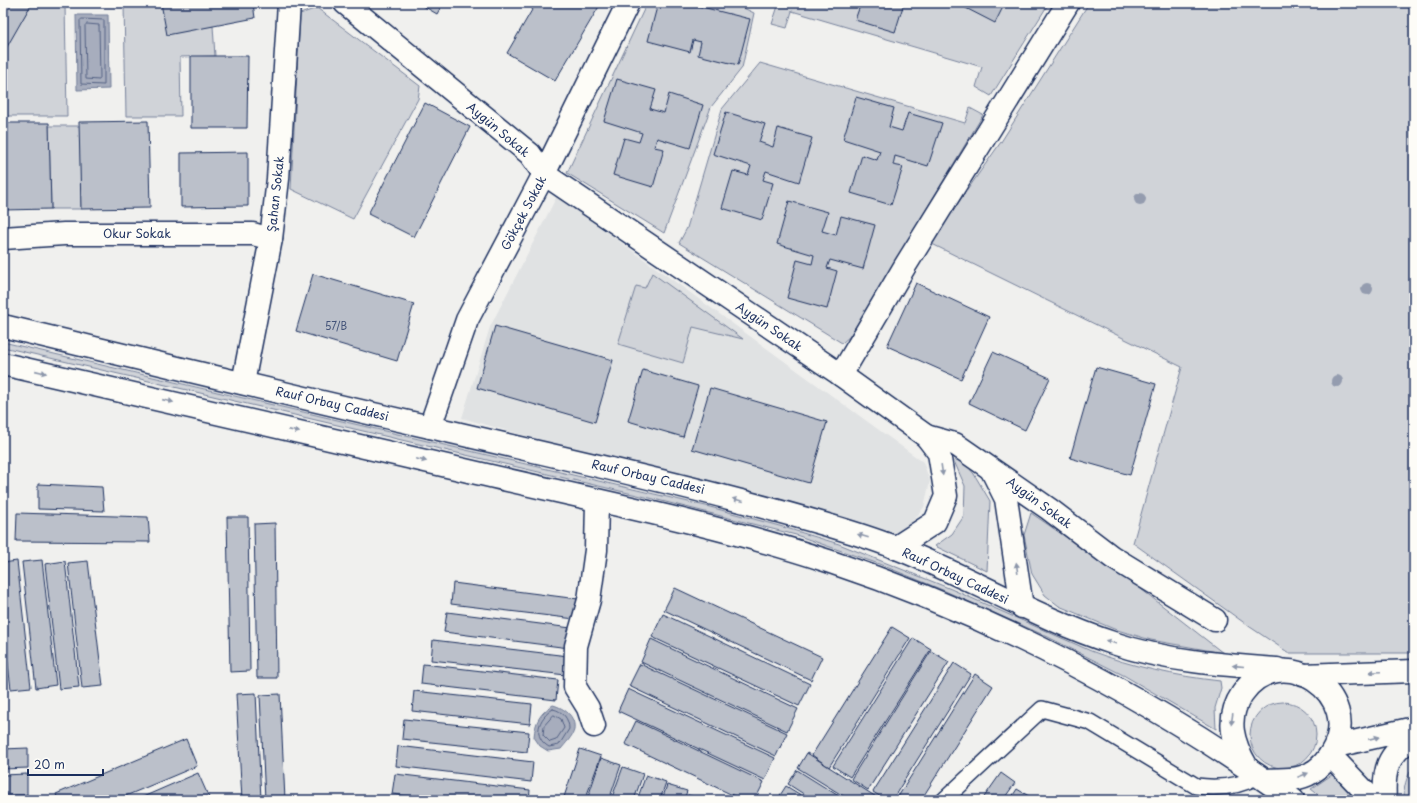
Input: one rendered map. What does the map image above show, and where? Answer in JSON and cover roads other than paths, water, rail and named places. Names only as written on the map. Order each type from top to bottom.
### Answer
[{"type":"main road","name":"Şahan Sokak","points":[[243,383],[271,239],[278,179],[289,3]]},
{"type":"main road","name":"Aygün Sokak","points":[[345,3],[530,154],[544,174],[841,375],[926,436],[955,444],[1049,509],[1112,557],[1215,620]]},
{"type":"main road","name":"Gökçek Sokak","points":[[430,427],[467,320],[544,174],[628,3]]},
{"type":"main road","points":[[841,375],[905,266],[1068,3]]},
{"type":"main road","name":"Okur Sokak","points":[[3,238],[64,234],[253,234],[271,239]]},
{"type":"main road","name":"Rauf Orbay Caddesi","points":[[3,326],[430,427],[674,482],[795,516],[895,548],[1022,607],[1114,643],[1147,652],[1221,665],[1277,669],[1303,674],[1315,679],[1329,692],[1338,709],[1340,727],[1333,750]]},
{"type":"main road","points":[[3,364],[597,501],[787,548],[874,578],[927,599],[1002,631],[1103,681],[1208,742],[1293,800]]},
{"type":"main road","points":[[895,548],[935,522],[946,496],[940,453],[926,436]]},
{"type":"main road","points":[[991,469],[1006,498],[1022,607]]},
{"type":"main road","points":[[594,726],[588,708],[575,687],[576,646],[589,600],[596,550],[597,501]]},
{"type":"main road","points":[[1257,775],[1233,738],[1231,722],[1235,703],[1246,688],[1261,676],[1277,669]]},
{"type":"main road","points":[[1303,674],[1414,671]]},
{"type":"main road","points":[[1257,775],[1298,778],[1314,771],[1333,750],[1414,728]]},
{"type":"main road","points":[[1385,800],[1384,776],[1391,756],[1414,737]]},
{"type":"main road","points":[[1333,750],[1373,800]]},
{"type":"lane","points":[[944,800],[1042,709],[1090,722],[1196,786],[1212,788],[1245,783],[1257,775]]},
{"type":"water","points":[[76,15],[108,15],[109,89],[77,90]]},
{"type":"water","points":[[553,705],[568,713],[573,721],[574,730],[571,737],[561,749],[548,751],[540,746],[534,737],[539,718]]}]
